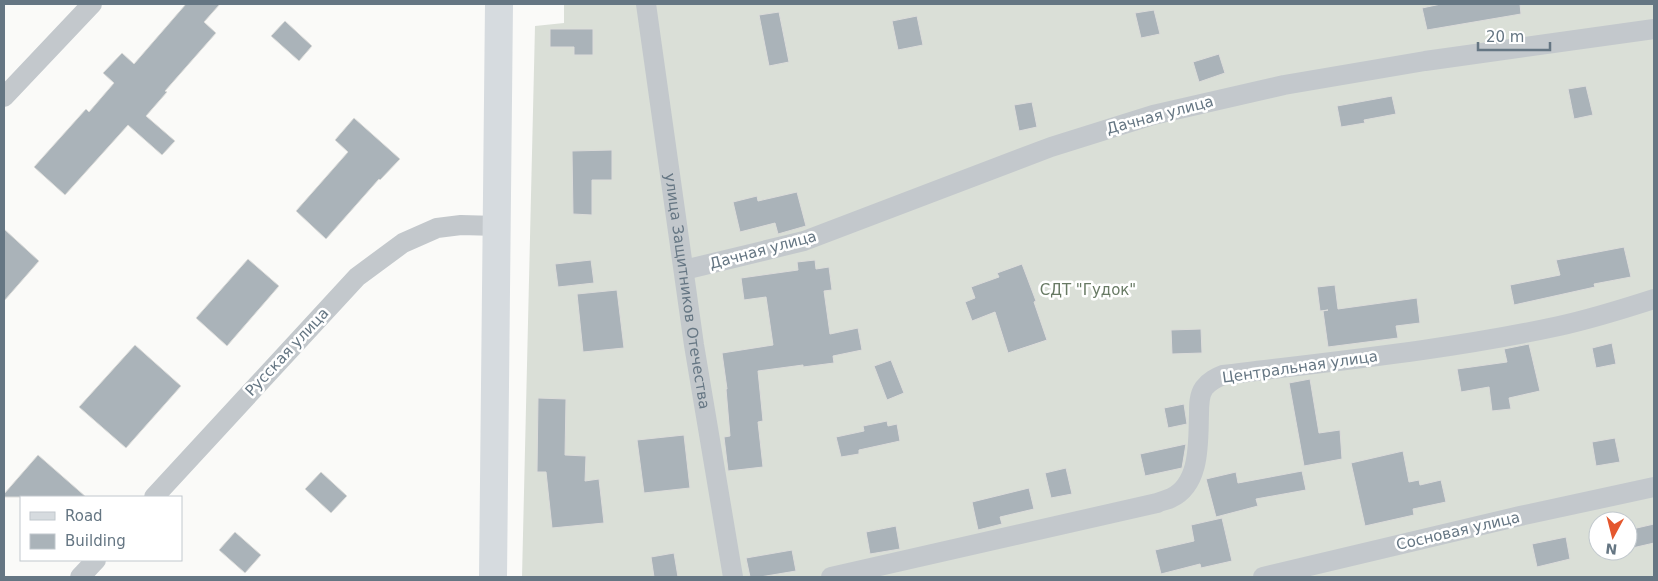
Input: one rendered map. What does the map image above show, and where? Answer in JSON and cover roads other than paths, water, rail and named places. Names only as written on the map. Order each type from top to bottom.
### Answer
[{"type":"main road","points":[[493,577],[499,4]]},
{"type":"street","points":[[4,98],[92,4]]},
{"type":"street","name":"улица Защитников Отечества","points":[[646,4],[704,418],[733,577]]},
{"type":"street","name":"Дачная улица","points":[[684,270],[804,241],[1051,147],[1172,111],[1284,85],[1425,60],[1654,29]]},
{"type":"street","name":"Русская улица","points":[[155,496],[357,277],[403,243],[437,228],[461,225],[497,226]]},
{"type":"street","name":"Центральная улица","points":[[831,577],[1172,498],[1182,490],[1194,468],[1197,452],[1200,397],[1204,388],[1214,379],[1224,375],[1386,355],[1506,336],[1561,326],[1654,299]]},
{"type":"street","name":"Сосновая улица","points":[[1263,577],[1654,486]]},
{"type":"street","points":[[80,577],[95,561]]},
{"type":"park label","name":"СДТ \"Гудок\"","points":[[1088,290]]}]
